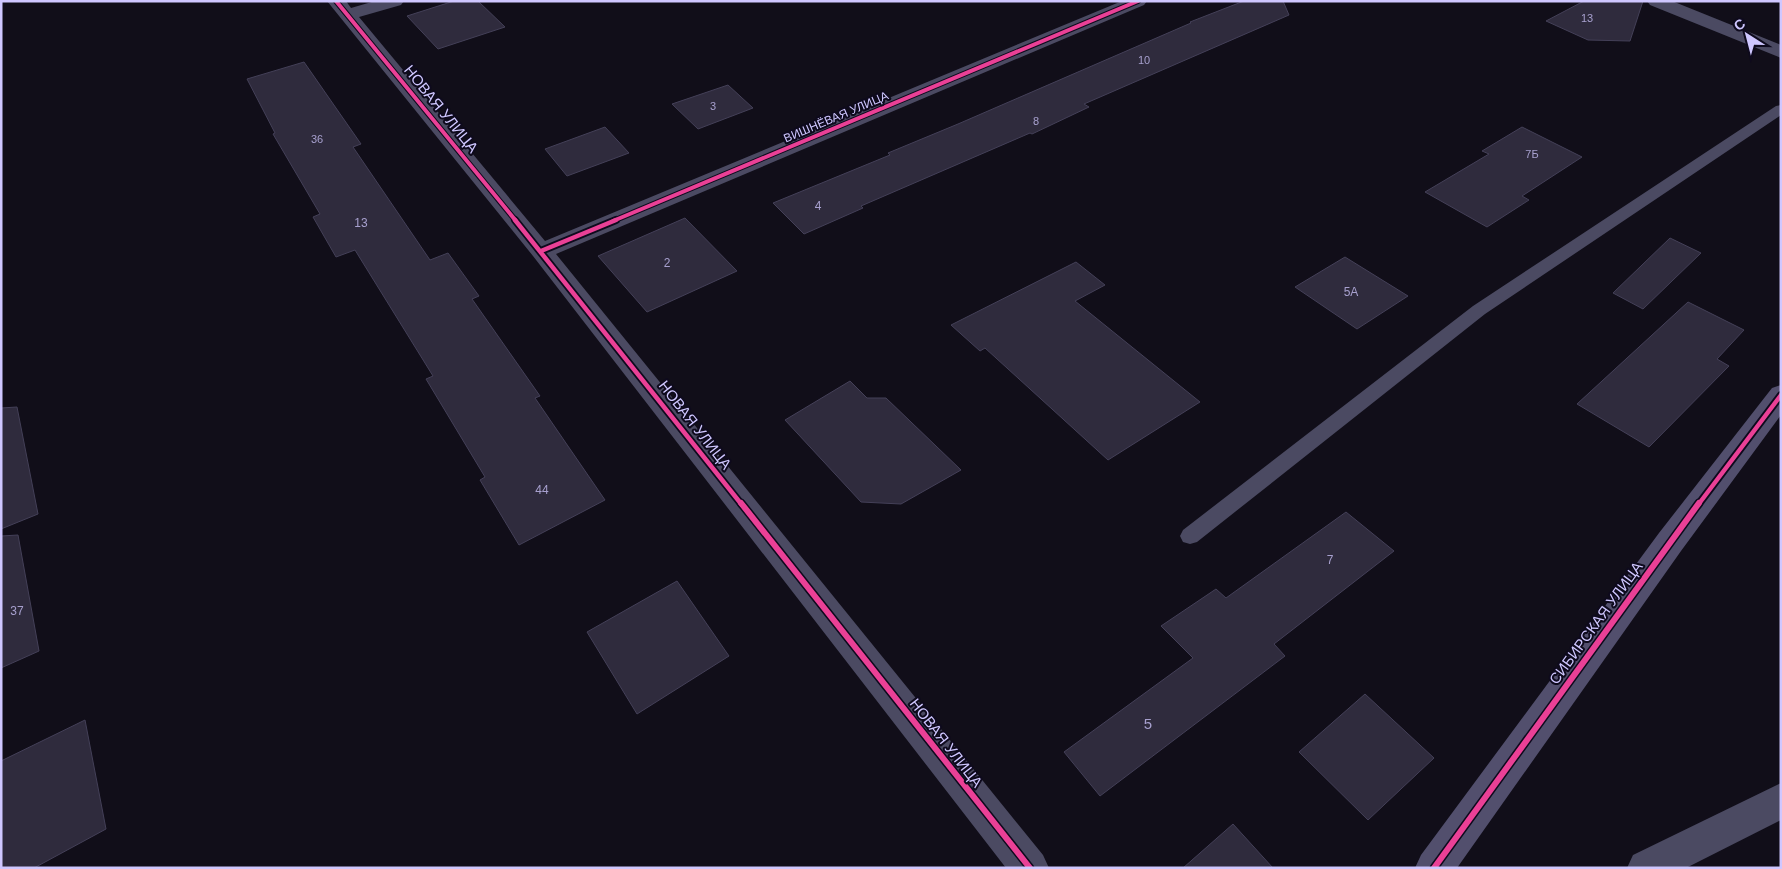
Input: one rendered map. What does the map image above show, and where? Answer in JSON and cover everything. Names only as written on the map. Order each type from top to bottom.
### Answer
[{"type":"street","points":[[342,8],[396,1]]},
{"type":"street","name":"ВИШНЁВАЯ УЛИЦА","points":[[541,251],[1138,1]]},
{"type":"street","points":[[1656,1],[1781,52]]},
{"type":"street","name":"НОВАЯ УЛИЦА","points":[[342,8],[541,251],[1030,868]]},
{"type":"street","name":"СИБИРСКАЯ УЛИЦА","points":[[1434,868],[1670,542],[1781,395]]},
{"type":"street","points":[[1646,868],[1781,801]]},
{"type":"lane","points":[[1190,536],[1479,310],[1781,109]]},
{"type":"building","points":[[454,1],[478,1],[505,27],[438,49],[407,16]]},
{"type":"building","points":[[1244,1],[1283,1],[1289,15],[1084,104],[1089,107],[1032,134],[1030,133],[861,206],[863,208],[804,234],[773,203],[890,155],[888,153],[1190,22]]},
{"type":"building","points":[[1584,1],[1643,1],[1630,41],[1588,40],[1546,21]]},
{"type":"building","points":[[304,62],[361,144],[353,147],[430,260],[448,253],[479,296],[472,299],[540,396],[535,398],[605,500],[519,545],[480,480],[485,477],[426,379],[433,376],[355,250],[336,257],[313,217],[320,214],[273,134],[275,133],[247,79]]},
{"type":"building","points":[[728,85],[753,108],[698,129],[672,104]]},
{"type":"building","points":[[605,127],[629,153],[567,176],[545,149]]},
{"type":"building","points":[[1522,127],[1582,157],[1522,196],[1529,200],[1487,227],[1425,192],[1489,154],[1482,151]]},
{"type":"building","points":[[685,218],[737,271],[647,312],[598,256]]},
{"type":"building","points":[[1670,238],[1701,253],[1643,309],[1613,293]]},
{"type":"building","points":[[1345,257],[1408,296],[1357,329],[1295,287]]},
{"type":"building","points":[[1076,262],[1105,285],[1075,301],[1200,402],[1108,460],[985,348],[980,351],[951,325]]},
{"type":"building","points":[[1688,302],[1744,330],[1717,359],[1729,366],[1649,447],[1577,404]]},
{"type":"building","points":[[850,381],[867,398],[886,398],[961,470],[901,504],[861,502],[785,420]]},
{"type":"building","points":[[17,407],[38,514],[1,529],[1,408]]},
{"type":"building","points":[[1346,512],[1394,551],[1274,644],[1285,656],[1100,796],[1064,752],[1193,658],[1161,626],[1216,589],[1226,598]]},
{"type":"building","points":[[18,535],[39,651],[1,668],[1,536]]},
{"type":"building","points":[[677,581],[729,656],[637,714],[587,632]]},
{"type":"building","points":[[1365,694],[1434,758],[1368,820],[1299,752]]},
{"type":"building","points":[[85,720],[106,829],[34,868],[1,868],[1,761]]},
{"type":"building","points":[[1233,824],[1273,868],[1183,868]]},
{"type":"cycle path","points":[[336,1],[541,251],[1030,868]]},
{"type":"cycle path","points":[[541,251],[1138,1]]},
{"type":"cycle path","points":[[1434,868],[1670,542],[1781,395]]}]
